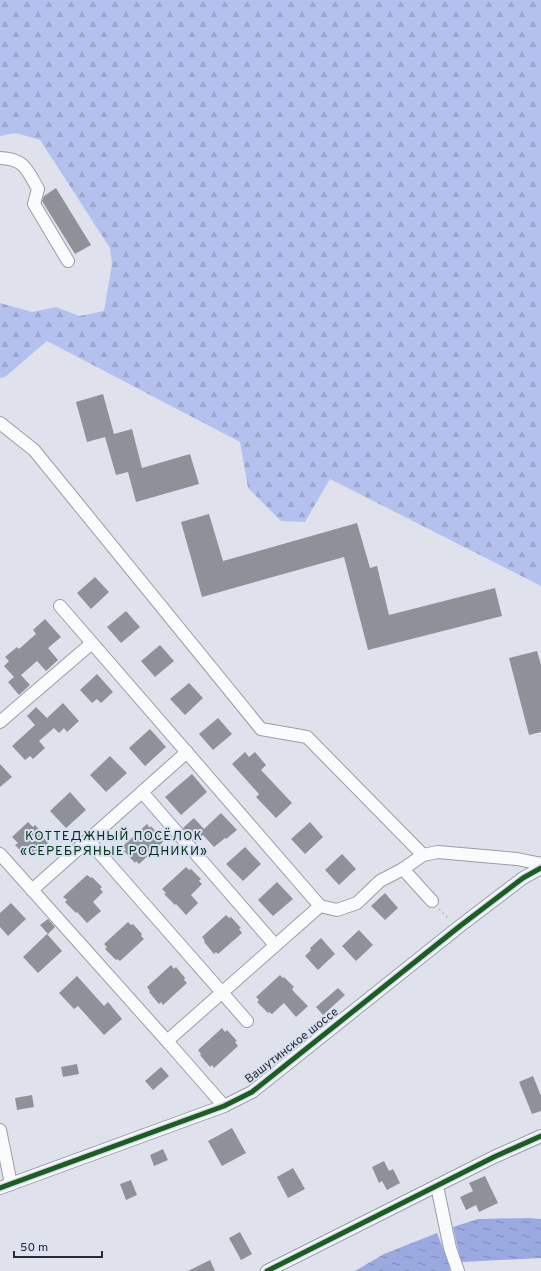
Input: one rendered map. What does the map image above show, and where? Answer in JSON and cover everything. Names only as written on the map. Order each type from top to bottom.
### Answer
[{"type":"street","points":[[0,158],[12,159],[24,165],[38,190],[34,204],[68,261]]},
{"type":"street","points":[[0,423],[34,450],[261,729],[307,737],[423,855]]},
{"type":"street","points":[[60,606],[320,906],[337,910],[357,903],[380,881],[403,869],[423,855],[438,852],[517,858],[541,864]]},
{"type":"street","points":[[0,722],[92,643]]},
{"type":"street","points":[[32,890],[187,752]]},
{"type":"street","points":[[142,792],[275,945]]},
{"type":"street","points":[[88,840],[247,1021]]},
{"type":"street","points":[[0,854],[224,1106]]},
{"type":"street","name":"Вашутинское шоссе","points":[[5,1186],[224,1106],[252,1092],[460,926],[523,878],[541,868]]},
{"type":"street","points":[[403,869],[432,901]]},
{"type":"street","points":[[167,1041],[320,906]]},
{"type":"street","points":[[0,1130],[5,1186]]},
{"type":"street","points":[[266,1271],[494,1157],[541,1136]]},
{"type":"street","points":[[437,1186],[450,1248],[458,1271]]},
{"type":"path","points":[[432,901],[448,918],[460,926]]},
{"type":"green space","points":[[0,0],[541,0],[541,586],[330,479],[305,522],[281,521],[248,488],[240,442],[47,341],[5,377],[0,378],[0,303],[32,312],[56,307],[79,316],[104,311],[112,264],[110,248],[40,140],[16,133],[0,136]]},
{"type":"water","points":[[478,1219],[541,1219],[541,1258],[461,1262],[453,1227]]},
{"type":"water","points":[[437,1233],[451,1269],[449,1271],[355,1271],[384,1254]]},
{"type":"building","points":[[56,188],[91,245],[75,254],[42,201],[44,196]]},
{"type":"building","points":[[103,394],[114,434],[132,429],[142,468],[190,454],[199,484],[136,502],[128,472],[116,475],[105,437],[87,442],[76,402]]},
{"type":"building","points":[[209,514],[223,561],[357,523],[370,568],[377,566],[389,615],[495,588],[502,616],[368,650],[344,557],[202,597],[181,522]]},
{"type":"building","points":[[95,577],[109,592],[91,609],[77,593]]},
{"type":"building","points":[[126,611],[140,627],[121,643],[107,627]]},
{"type":"building","points":[[45,619],[61,637],[48,648],[58,660],[46,671],[37,661],[21,675],[30,685],[19,695],[8,682],[14,677],[4,666],[9,661],[5,657],[17,647],[19,649],[36,634],[33,630]]},
{"type":"building","points":[[160,645],[174,661],[155,677],[141,661]]},
{"type":"building","points":[[537,651],[541,665],[541,732],[529,735],[509,658]]},
{"type":"building","points":[[97,674],[113,692],[101,703],[97,699],[92,703],[80,690]]},
{"type":"building","points":[[189,683],[203,698],[185,715],[170,699]]},
{"type":"building","points":[[63,703],[79,721],[67,732],[64,728],[59,733],[54,728],[39,741],[45,748],[33,759],[30,756],[25,760],[12,746],[35,725],[27,716],[36,707],[47,718]]},
{"type":"building","points":[[218,718],[232,734],[213,750],[199,734]]},
{"type":"building","points":[[150,729],[166,747],[145,766],[129,748]]},
{"type":"building","points":[[245,752],[249,757],[255,752],[266,765],[261,770],[292,803],[276,818],[256,797],[259,794],[232,764]]},
{"type":"building","points":[[110,756],[127,773],[106,792],[90,775]]},
{"type":"building","points":[[0,764],[12,777],[0,787]]},
{"type":"building","points":[[192,774],[207,792],[181,815],[165,797]]},
{"type":"building","points":[[70,792],[86,810],[66,828],[50,811]]},
{"type":"building","points":[[221,813],[237,830],[214,847],[203,835],[196,842],[183,828],[194,818],[204,829]]},
{"type":"building","points":[[28,822],[33,827],[35,825],[45,836],[43,837],[48,843],[31,857],[27,853],[25,855],[15,845],[18,843],[12,837]]},
{"type":"building","points":[[310,822],[323,837],[305,854],[291,839]]},
{"type":"building","points":[[147,824],[150,828],[151,826],[161,837],[160,838],[163,842],[139,864],[136,861],[135,863],[124,851],[126,850],[123,846]]},
{"type":"building","points":[[245,847],[261,864],[243,881],[226,864]]},
{"type":"building","points":[[342,854],[356,869],[339,885],[325,870]]},
{"type":"building","points":[[186,867],[189,870],[191,869],[201,879],[199,881],[202,884],[191,895],[198,903],[186,915],[164,894],[166,893],[162,889]]},
{"type":"building","points":[[87,875],[91,878],[92,877],[102,887],[100,889],[103,892],[93,902],[101,911],[87,923],[65,902],[67,900],[63,897]]},
{"type":"building","points":[[277,882],[293,899],[273,916],[258,900]]},
{"type":"building","points":[[385,893],[398,908],[385,920],[371,906]]},
{"type":"building","points":[[11,903],[26,919],[8,936],[0,927],[0,913]]},
{"type":"building","points":[[226,915],[229,918],[231,917],[241,928],[239,929],[242,933],[218,954],[216,952],[214,954],[204,942],[205,941],[202,937]]},
{"type":"building","points":[[48,919],[55,927],[48,934],[40,925]]},
{"type":"building","points":[[128,922],[131,925],[133,924],[142,934],[141,936],[144,939],[120,961],[117,959],[116,960],[105,949],[107,947],[104,944]]},
{"type":"building","points":[[359,930],[373,945],[356,961],[342,946]]},
{"type":"building","points":[[47,934],[62,951],[38,973],[23,957]]},
{"type":"building","points":[[321,938],[335,954],[318,970],[305,956],[311,950],[310,948]]},
{"type":"building","points":[[171,965],[174,969],[176,967],[187,983],[163,1005],[161,1002],[159,1004],[149,992],[150,991],[147,987]]},
{"type":"building","points":[[280,975],[294,987],[292,989],[308,1006],[296,1017],[284,1003],[272,1014],[269,1012],[268,1013],[257,1002],[259,1000],[256,997]]},
{"type":"building","points":[[77,976],[104,1006],[108,1002],[122,1019],[104,1035],[78,1006],[74,1009],[59,993]]},
{"type":"building","points":[[338,988],[345,995],[323,1015],[316,1007]]},
{"type":"building","points":[[222,1028],[225,1032],[227,1030],[237,1041],[235,1042],[238,1046],[214,1068],[212,1065],[210,1067],[200,1055],[201,1054],[198,1050]]},
{"type":"building","points":[[77,1064],[79,1074],[63,1077],[61,1067]]},
{"type":"building","points":[[161,1067],[169,1076],[153,1090],[145,1081]]},
{"type":"building","points":[[533,1076],[541,1096],[541,1111],[532,1114],[519,1082]]},
{"type":"building","points":[[32,1095],[34,1107],[17,1110],[15,1098]]},
{"type":"building","points":[[232,1128],[246,1153],[222,1166],[208,1141]]},
{"type":"building","points":[[163,1149],[168,1160],[154,1166],[150,1155]]},
{"type":"building","points":[[384,1161],[389,1171],[393,1169],[400,1183],[387,1190],[382,1181],[379,1183],[372,1167]]},
{"type":"building","points":[[293,1168],[305,1189],[288,1198],[277,1177]]},
{"type":"building","points":[[485,1176],[498,1203],[479,1212],[476,1205],[466,1210],[460,1197],[473,1191],[469,1183]]},
{"type":"building","points":[[131,1180],[137,1195],[126,1200],[120,1184]]},
{"type":"building","points":[[240,1232],[252,1254],[241,1260],[229,1238]]},
{"type":"building","points":[[210,1260],[215,1271],[188,1271]]},
{"type":"cycle path","points":[[0,1188],[224,1106],[252,1092],[460,926],[523,878],[541,868]]},
{"type":"cycle path","points":[[267,1271],[494,1157],[541,1136]]},
{"type":"district","name":"КОТТЕДЖНЫЙ ПОСЁЛОК «СЕРЕБРЯНЫЕ РОДНИКИ»","points":[[114,844]]}]
